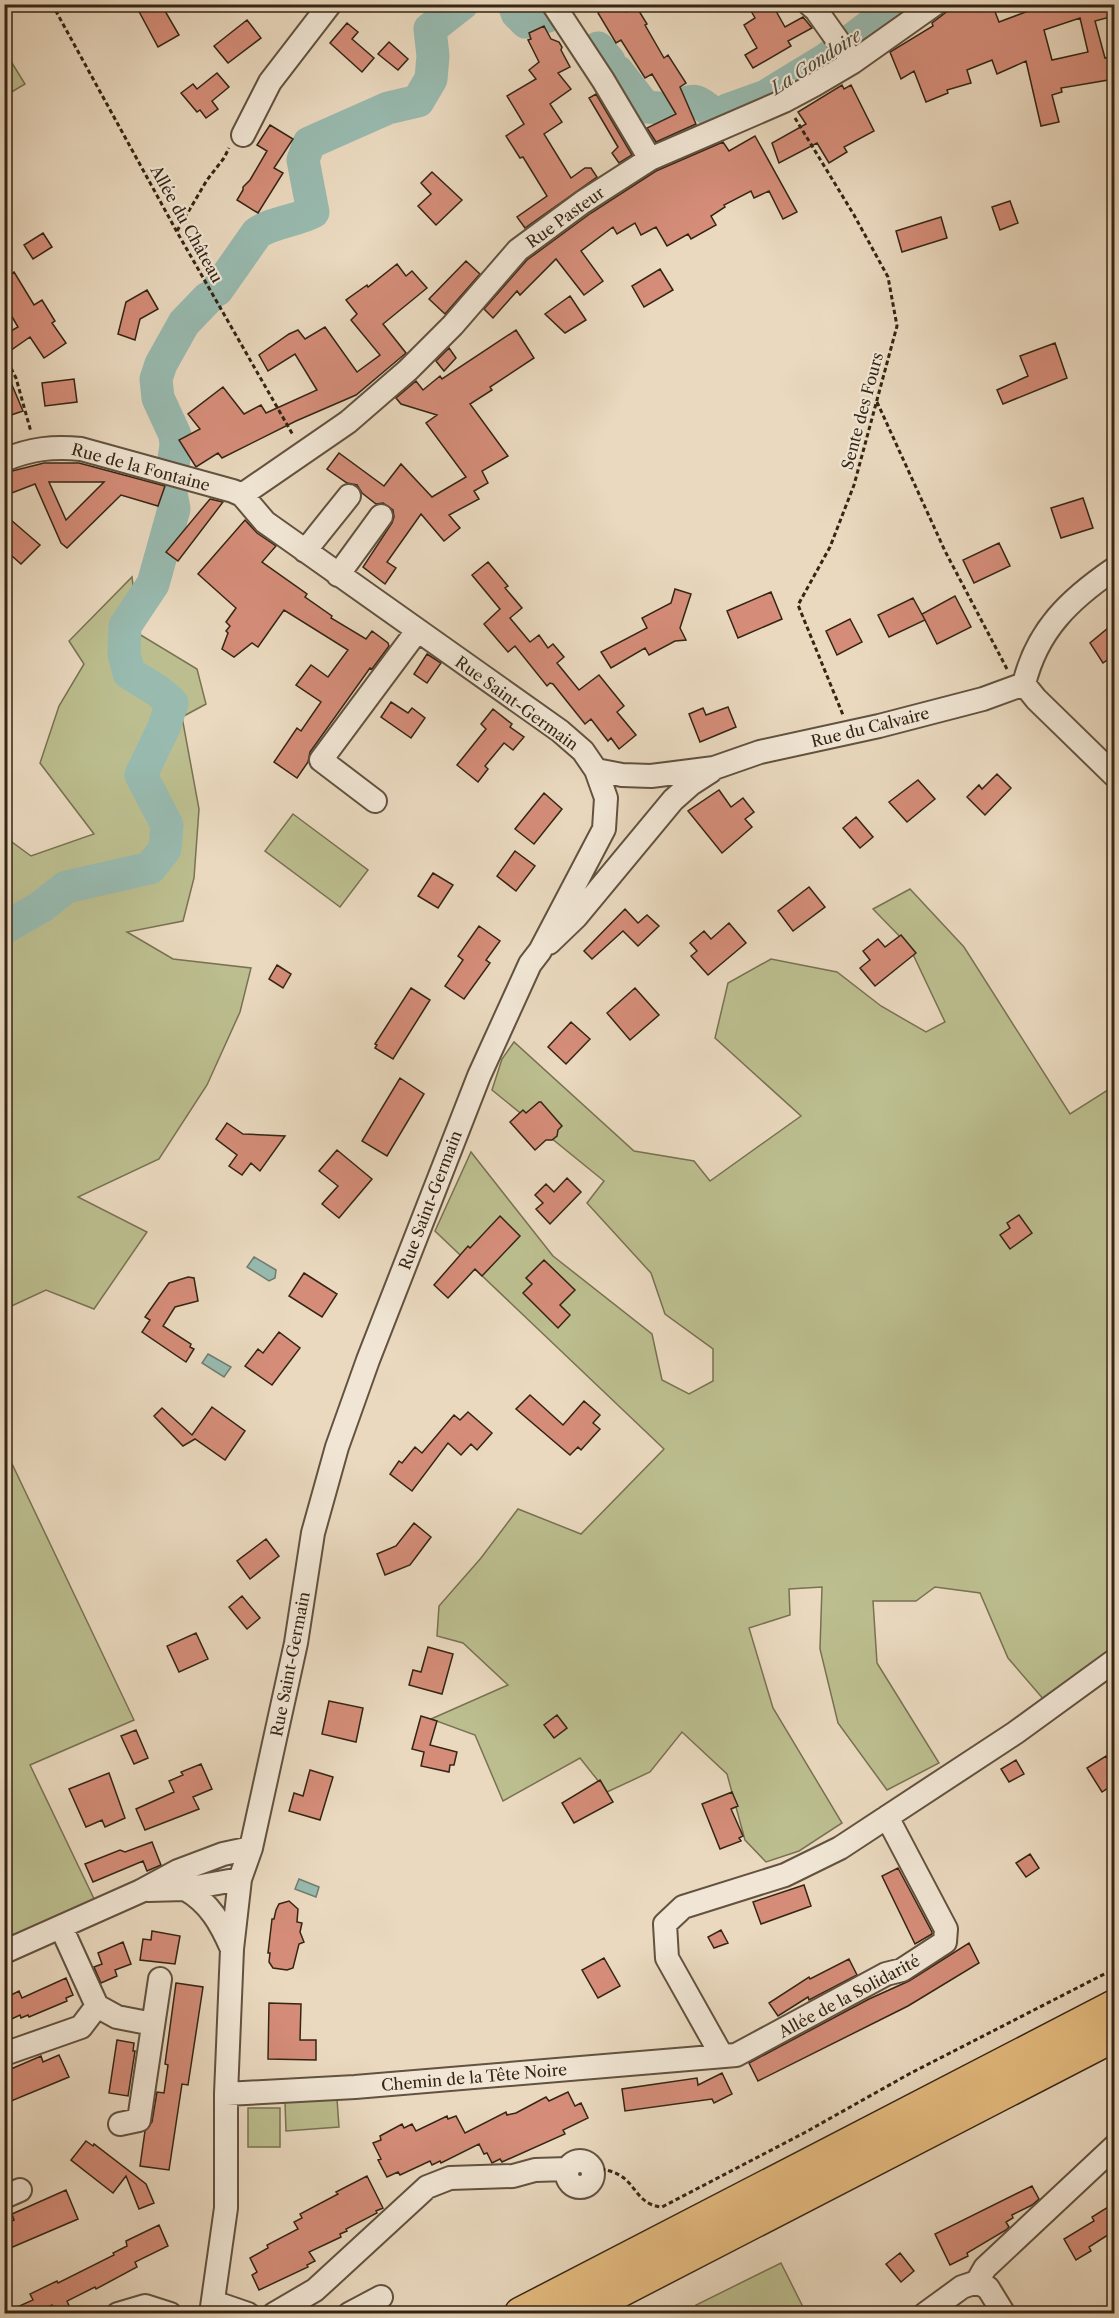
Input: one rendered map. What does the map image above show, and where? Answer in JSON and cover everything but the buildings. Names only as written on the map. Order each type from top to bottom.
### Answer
[{"type":"highway","points":[[521,2313],[1114,2007]]},
{"type":"highway","points":[[574,2313],[1114,2035]]},
{"type":"street","points":[[243,135],[270,82],[330,4]]},
{"type":"street","points":[[553,4],[603,80],[650,159]]},
{"type":"street","points":[[809,4],[816,10],[846,52]]},
{"type":"street","name":"Rue Pasteur","points":[[242,495],[348,422],[408,370],[453,325],[525,244],[583,202],[650,159],[784,101],[846,52],[918,7]]},
{"type":"street","name":"Rue de la Fontaine","points":[[4,460],[36,449],[59,446],[81,448],[242,495]]},
{"type":"street","name":"Rue Saint-Germain","points":[[212,2308],[226,2208],[226,2094],[232,1949],[240,1879],[250,1848],[296,1643],[313,1533],[337,1447],[368,1360],[479,1076],[530,964],[540,951],[604,829],[606,798],[596,770],[583,751],[560,731],[265,522],[242,495]]},
{"type":"street","points":[[305,551],[349,496]]},
{"type":"street","points":[[338,575],[381,516]]},
{"type":"street","points":[[1114,569],[1068,604],[1043,636],[1020,685],[1114,775]]},
{"type":"street","points":[[375,801],[321,760],[417,631]]},
{"type":"street","name":"Rue du Calvaire","points":[[596,770],[622,776],[651,776],[714,768],[760,752],[851,733],[983,699],[1020,685]]},
{"type":"street","name":"Rue du Calvaire","points":[[540,951],[569,924],[674,800],[691,784],[714,768]]},
{"type":"street","points":[[722,2056],[667,1958],[665,1924],[683,1907],[785,1875],[840,1848],[1015,1733],[1114,1661]]},
{"type":"street","name":"Allée de la Solidarité","points":[[722,2056],[736,2055],[771,2038],[782,2029],[886,1974],[902,1970],[945,1942],[946,1929],[887,1817]]},
{"type":"street","points":[[4,1952],[141,1891],[178,1871],[223,1854],[250,1848]]},
{"type":"street","points":[[141,1891],[185,1889],[240,1879]]},
{"type":"street","points":[[185,1889],[196,1895],[211,1909],[222,1926],[232,1949]]},
{"type":"street","points":[[61,1927],[97,2006],[117,2018],[153,2024]]},
{"type":"street","points":[[120,2124],[139,2120],[160,1979]]},
{"type":"street","points":[[4,2054],[81,2027],[97,2006]]},
{"type":"street","name":"Chemin de la Tête Noire","points":[[226,2094],[355,2087],[722,2056]]},
{"type":"street","points":[[925,2313],[962,2287],[976,2282],[985,2268],[1114,2146]]},
{"type":"street","points":[[274,2313],[315,2290],[427,2187],[450,2178],[513,2176],[535,2170],[568,2169],[578,2161],[587,2162],[593,2169]]},
{"type":"street","points":[[976,2282],[988,2288],[1004,2313]]},
{"type":"street","points":[[349,2313],[381,2297]]},
{"type":"street","points":[[118,2313],[144,2306],[170,2313]]},
{"type":"street","points":[[212,2308],[248,2313]]},
{"type":"path","name":"Allée du Château","points":[[52,4],[177,232],[304,453]]},
{"type":"path","name":"Sente des Fours","points":[[784,101],[854,215],[888,277],[897,326],[854,485],[830,548],[798,605],[851,733]]},
{"type":"path","points":[[4,355],[16,378],[36,449]]},
{"type":"path","points":[[877,401],[945,551],[1020,685]]},
{"type":"path","points":[[593,2169],[608,2169],[624,2176],[635,2187],[642,2200],[653,2206],[662,2207],[804,2133],[909,2074],[1114,1969]]},
{"type":"green space","points":[[4,50],[25,84],[5,96],[4,96]]},
{"type":"green space","points":[[132,577],[139,634],[197,669],[206,704],[182,717],[199,809],[194,878],[183,921],[127,932],[173,959],[251,968],[240,1012],[207,1085],[159,1159],[78,1197],[147,1232],[94,1309],[46,1290],[5,1309],[5,837],[31,856],[94,834],[40,763],[59,706],[84,664],[69,641]]},
{"type":"green space","points":[[293,814],[368,870],[340,907],[265,851]]},
{"type":"green space","points":[[910,889],[964,947],[1070,1114],[1114,1086],[1114,1653],[1045,1701],[1008,1658],[980,1593],[935,1587],[916,1601],[873,1601],[877,1663],[939,1763],[887,1790],[838,1723],[820,1649],[822,1587],[789,1589],[790,1615],[749,1628],[773,1708],[842,1823],[799,1851],[766,1862],[745,1840],[727,1774],[682,1732],[650,1772],[607,1792],[580,1758],[503,1801],[475,1735],[431,1719],[508,1685],[463,1643],[437,1636],[439,1606],[481,1558],[518,1509],[581,1534],[664,1449],[435,1231],[471,1152],[553,1256],[652,1334],[662,1380],[689,1394],[713,1381],[713,1349],[665,1314],[651,1273],[587,1203],[604,1181],[492,1090],[502,1059],[514,1042],[634,1151],[694,1161],[710,1181],[801,1116],[715,1038],[728,983],[771,959],[837,972],[881,1006],[926,1032],[945,1022],[909,946],[873,909]]},
{"type":"green space","points":[[4,1447],[134,1720],[30,1765],[97,1905],[4,1942]]},
{"type":"green space","points":[[337,2099],[339,2127],[286,2131],[285,2102]]},
{"type":"green space","points":[[248,2108],[280,2108],[280,2147],[248,2147]]},
{"type":"green space","points":[[781,2263],[806,2313],[700,2313],[696,2305]]},
{"type":"water","points":[[254,1257],[276,1270],[275,1278],[269,1281],[247,1267]]},
{"type":"water","points":[[208,1354],[231,1367],[224,1377],[202,1363]]},
{"type":"water","points":[[299,1879],[319,1887],[316,1897],[295,1889]]},
{"type":"waterway","name":"La Gondoire","points":[[217,290],[257,233],[270,226],[313,212],[303,160],[309,143],[388,108],[418,101],[431,79],[433,56],[430,29],[462,4]]},
{"type":"waterway","name":"La Gondoire","points":[[514,4],[517,13],[526,22],[548,16]]},
{"type":"waterway","name":"La Gondoire","points":[[727,110],[766,96],[828,58],[899,4]]},
{"type":"waterway","name":"La Gondoire","points":[[598,48],[609,61]]},
{"type":"waterway","name":"La Gondoire","points":[[617,71],[645,107],[670,108],[693,101],[714,114]]},
{"type":"waterway","name":"La Gondoire","points":[[4,928],[41,907],[66,887],[150,868],[165,849],[167,825],[141,775],[164,727],[172,703],[158,691],[129,673],[124,654],[125,626],[153,584],[174,509],[170,487],[176,445],[175,435],[158,398],[156,379],[161,364],[184,323],[208,298]]}]
